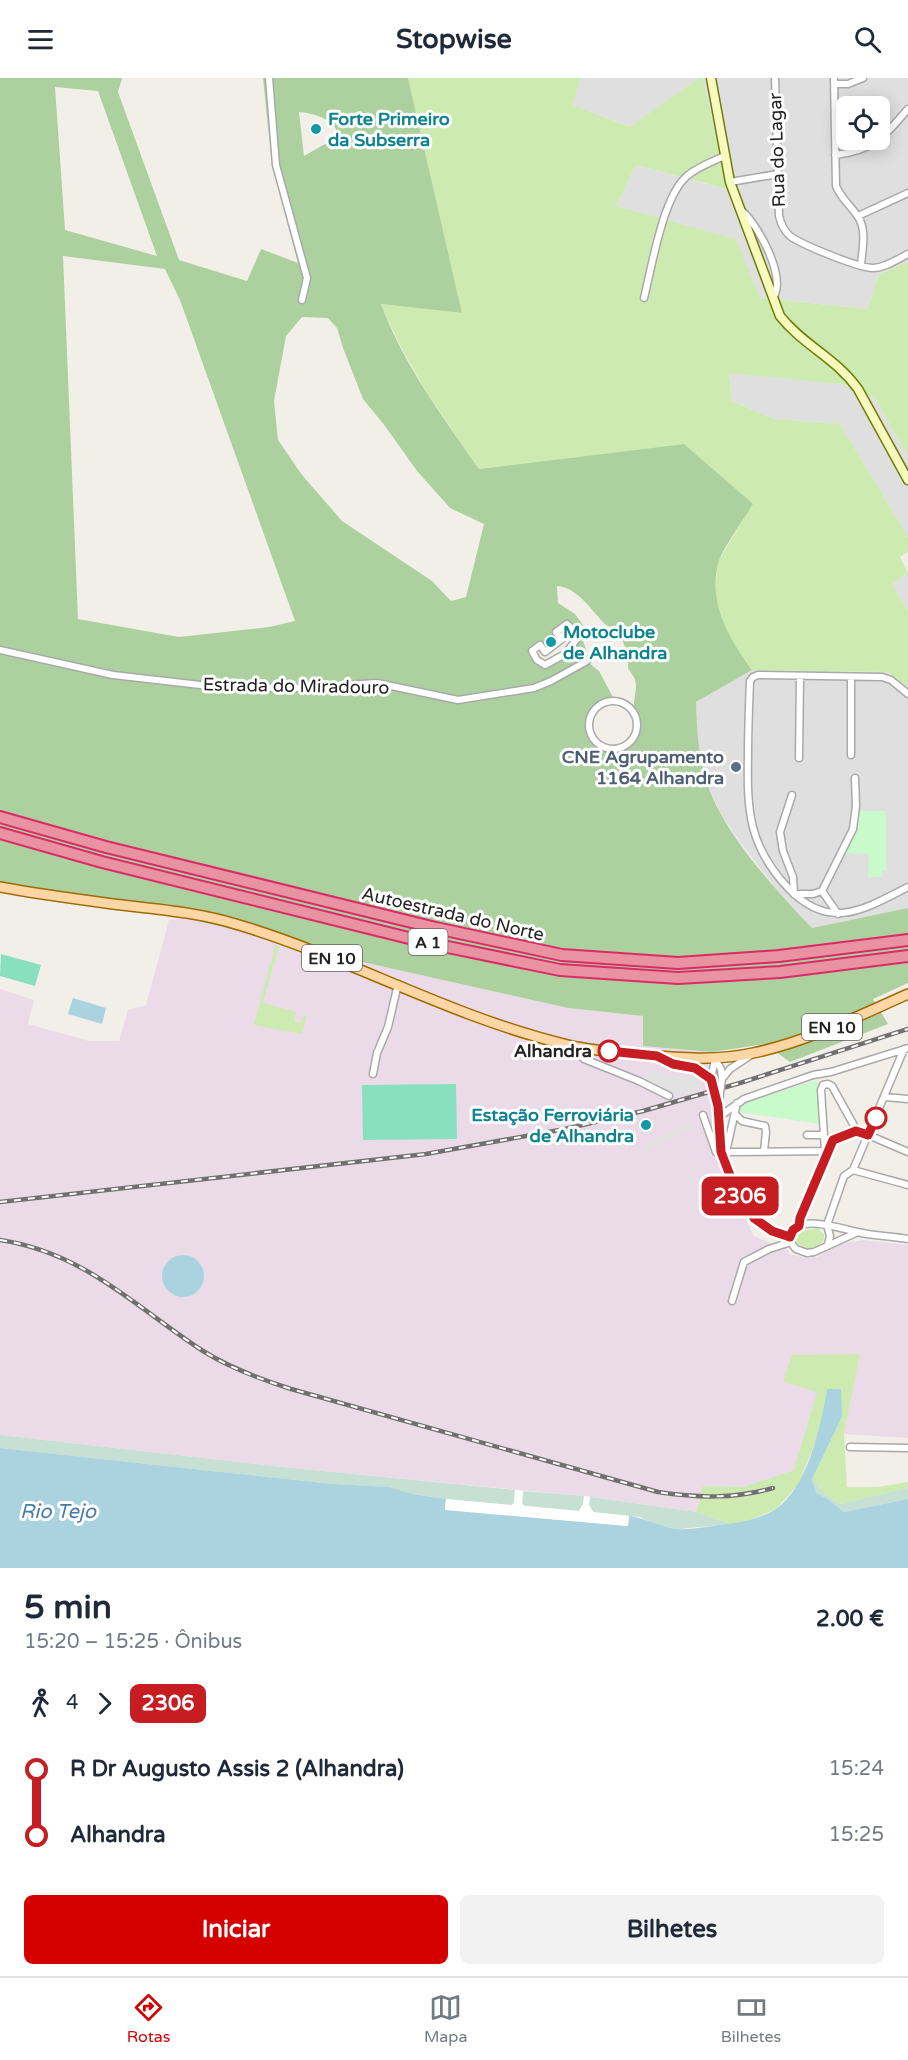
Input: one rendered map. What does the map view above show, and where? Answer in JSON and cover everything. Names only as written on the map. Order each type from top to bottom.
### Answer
[{"type":"highway","name":"Autoestrada do Norte","points":[[0,817],[106,847],[436,928],[562,955],[678,963],[779,956],[908,940]]},
{"type":"highway","name":"Autoestrada do Norte","points":[[0,833],[102,862],[433,944],[560,970],[678,978],[780,972],[908,956]]},
{"type":"main road","name":"EN 10","points":[[0,887],[211,917],[241,925],[313,951],[451,1007],[540,1038],[567,1045],[657,1056],[715,1059],[754,1053],[814,1035],[908,994]]},
{"type":"street","points":[[269,78],[276,165],[307,278],[302,300]]},
{"type":"street","points":[[711,78],[730,182],[780,316],[802,339],[829,358],[850,378],[908,480]]},
{"type":"street","name":"Rua do Lagar","points":[[775,78],[778,216],[787,233],[861,266],[882,267],[908,254]]},
{"type":"street","points":[[861,266],[864,231],[858,216],[839,194],[836,186],[834,81],[848,84],[863,78]]},
{"type":"street","points":[[835,155],[871,147],[887,134],[908,109]]},
{"type":"street","points":[[644,298],[663,221],[673,192],[688,175],[724,156]]},
{"type":"street","points":[[730,182],[777,174]]},
{"type":"street","points":[[858,216],[908,194]]},
{"type":"street","points":[[567,624],[574,631],[571,634],[576,640],[566,654],[545,665],[537,660],[532,651],[540,645],[545,652],[562,639],[556,632],[567,624]]},
{"type":"street","name":"Estrada do Miradouro","points":[[0,650],[113,675],[218,687],[296,688],[377,682],[458,700],[534,688],[552,681],[587,661]]},
{"type":"street","points":[[908,694],[886,678],[758,675],[753,677],[750,681],[747,795],[749,814],[762,854],[794,894],[817,910],[838,914],[848,913],[908,887]]},
{"type":"street","points":[[799,758],[801,676]]},
{"type":"street","points":[[851,676],[851,755]]},
{"type":"street","points":[[604,702],[621,702],[631,708],[635,716],[637,724],[635,735],[621,748],[604,748],[595,741],[589,731],[591,714],[604,702]]},
{"type":"street","points":[[794,894],[813,894],[822,891],[853,829],[856,806],[855,778]]},
{"type":"street","points":[[792,795],[780,832],[783,851],[793,877],[794,894]]},
{"type":"street","points":[[822,891],[838,914]]},
{"type":"street","points":[[373,1074],[377,1053],[388,1027],[399,984]]},
{"type":"street","points":[[567,1045],[584,1059],[669,1096]]},
{"type":"street","points":[[828,1244],[830,1236],[827,1225],[844,1176],[853,1170],[906,1049]]},
{"type":"street","points":[[723,1113],[737,1102],[813,1075],[831,1072],[906,1049]]},
{"type":"street","points":[[722,1079],[730,1070],[754,1053]]},
{"type":"street","points":[[657,1056],[673,1064],[695,1068],[711,1079]]},
{"type":"street","points":[[715,1059],[721,1069],[722,1079],[718,1106],[723,1161],[754,1218],[772,1231],[790,1239],[796,1249],[807,1252],[817,1251],[858,1232]]},
{"type":"street","points":[[715,1059],[711,1079],[718,1106]]},
{"type":"street","points":[[827,1151],[822,1086],[828,1084],[832,1086],[856,1131]]},
{"type":"street","points":[[885,1097],[906,1097]]},
{"type":"street","points":[[726,1152],[737,1102]]},
{"type":"street","points":[[735,1114],[741,1120],[765,1126],[764,1151]]},
{"type":"street","points":[[703,1115],[716,1152],[827,1151]]},
{"type":"street","points":[[799,1226],[800,1218],[827,1151],[834,1140],[856,1131],[908,1152]]},
{"type":"street","points":[[807,1135],[824,1135]]},
{"type":"street","points":[[853,1170],[908,1185]]},
{"type":"street","points":[[732,1301],[744,1262],[790,1239],[793,1230],[799,1226],[819,1223],[858,1232],[908,1239]]},
{"type":"street","points":[[850,1447],[908,1448]]},
{"type":"shaded area","points":[[581,78],[699,78],[631,127],[571,105]]},
{"type":"shaded area","points":[[703,78],[908,78],[908,262],[879,274],[868,309],[760,298],[735,239],[616,206],[636,165],[726,189]]},
{"type":"shaded area","points":[[729,372],[843,384],[875,398],[908,457],[908,537],[840,424],[774,419],[732,401]]},
{"type":"shaded area","points":[[908,573],[908,611],[892,584]]},
{"type":"shaded area","points":[[752,670],[887,672],[908,687],[908,908],[812,928],[777,890],[721,814],[707,784],[698,748],[696,702]]},
{"type":"shaded area","points":[[187,918],[349,959],[568,1008],[643,1016],[644,1046],[712,1052],[715,1102],[725,1178],[754,1236],[789,1251],[788,1254],[806,1258],[817,1257],[836,1246],[865,1240],[908,1245],[908,1438],[844,1434],[859,1355],[792,1484],[699,1498],[696,1512],[584,1496],[282,1467],[0,1435],[0,989],[34,1000],[28,1024],[89,1041],[119,1041],[128,1010],[146,1005],[169,920]]},
{"type":"shaded area","points":[[649,1070],[684,1077],[700,1075],[703,1088],[677,1096],[645,1078]]},
{"type":"shaded area","points":[[691,1122],[694,1127],[644,1151],[642,1146]]},
{"type":"green space","points":[[0,78],[122,78],[118,92],[179,260],[247,281],[261,249],[298,263],[272,165],[263,78],[408,78],[462,313],[381,304],[412,369],[479,469],[684,444],[753,504],[724,551],[718,564],[716,579],[716,594],[723,621],[752,670],[696,702],[700,753],[707,783],[725,822],[738,841],[782,896],[812,928],[908,908],[908,983],[873,999],[888,1024],[790,1062],[765,1044],[712,1052],[643,1046],[643,1016],[568,1008],[349,959],[187,918],[0,884]],"holes":[[[55,87],[98,91],[157,256],[65,230]],[[299,112],[319,116],[336,129],[332,140],[304,156]],[[63,256],[165,269],[180,300],[295,621],[269,627],[179,637],[78,619]],[[302,317],[328,318],[337,328],[363,399],[417,471],[450,508],[484,524],[466,597],[451,601],[432,581],[342,521],[302,475],[278,440],[274,401],[286,336]],[[557,586],[564,587],[578,595],[605,624],[620,635],[624,644],[628,668],[636,683],[634,710],[637,724],[631,741],[624,747],[614,749],[605,747],[596,742],[590,734],[588,724],[596,707],[615,701],[599,671],[588,662],[583,640],[583,625],[575,614],[558,603]],[[567,624],[574,631],[576,641],[565,654],[545,665],[533,651],[540,646],[545,652],[562,639],[557,632]]]},
{"type":"green space","points":[[408,78],[581,78],[572,105],[630,127],[699,78],[703,78],[727,189],[636,165],[616,206],[736,239],[760,298],[868,309],[879,274],[908,262],[908,457],[875,398],[843,384],[729,373],[732,401],[774,419],[840,424],[908,537],[908,552],[900,557],[908,573],[892,584],[908,611],[908,687],[887,672],[752,670],[732,642],[720,617],[715,591],[718,562],[752,504],[684,444],[479,469],[427,393],[380,304],[462,313]]},
{"type":"green space","points":[[859,811],[886,811],[886,871],[882,871],[882,877],[868,877],[869,854],[844,853]]},
{"type":"green space","points":[[275,945],[279,946],[263,1003],[296,1012],[294,1021],[301,1023],[304,1015],[307,1016],[302,1034],[254,1025]]},
{"type":"green space","points":[[1,954],[41,965],[35,986],[0,976]]},
{"type":"green space","points":[[817,1080],[820,1124],[738,1112],[743,1103]]},
{"type":"green space","points":[[456,1084],[457,1139],[363,1140],[362,1085]]},
{"type":"green space","points":[[817,1228],[824,1234],[823,1240],[815,1248],[809,1249],[797,1244],[795,1237],[798,1232]]},
{"type":"green space","points":[[860,1354],[844,1434],[847,1487],[878,1487],[908,1482],[908,1488],[839,1504],[825,1494],[812,1479],[842,1417],[827,1389],[821,1428],[798,1485],[776,1509],[748,1521],[731,1524],[696,1512],[703,1486],[744,1487],[794,1470],[817,1392],[783,1382],[792,1355]]},
{"type":"green space","points":[[0,1435],[282,1467],[515,1490],[514,1503],[511,1505],[446,1499],[412,1494],[390,1487],[333,1484],[0,1448]]},
{"type":"green space","points":[[812,1479],[825,1494],[839,1504],[908,1488],[908,1499],[844,1512],[829,1500],[816,1494]]},
{"type":"green space","points":[[523,1491],[584,1496],[583,1504],[579,1511],[525,1506],[522,1504]]},
{"type":"green space","points":[[590,1497],[696,1512],[731,1524],[678,1529],[653,1524],[640,1517],[593,1512],[589,1505]]},
{"type":"water","points":[[73,998],[106,1008],[102,1024],[68,1014]]},
{"type":"water","points":[[183,1255],[198,1261],[204,1276],[198,1291],[183,1297],[168,1291],[162,1276],[168,1261]]},
{"type":"water","name":"Rio Tejo","points":[[827,1389],[841,1389],[842,1417],[812,1479],[816,1493],[844,1512],[908,1499],[908,1568],[0,1568],[0,1448],[333,1484],[390,1487],[412,1494],[446,1499],[445,1509],[627,1526],[629,1516],[671,1528],[688,1529],[756,1518],[776,1509],[787,1499],[805,1471],[817,1437]]},
{"type":"pier","points":[[515,1490],[523,1491],[522,1504],[525,1506],[579,1511],[584,1496],[590,1497],[589,1505],[593,1512],[629,1516],[628,1526],[445,1510],[446,1499],[511,1505],[514,1503]]},
{"type":"railway","points":[[0,1202],[426,1154],[565,1129],[643,1111],[740,1083],[908,1029]]},
{"type":"railway","points":[[0,1240],[58,1256],[108,1284],[213,1357],[246,1373],[291,1389],[658,1492],[716,1496],[759,1492],[773,1488]]},
{"type":"bus line","name":"2306","points":[[609,1051],[657,1056],[673,1064],[695,1068],[711,1079],[718,1106],[721,1152],[731,1178],[747,1208],[760,1224],[790,1237],[793,1230],[799,1226],[800,1218],[833,1140],[856,1131],[868,1135],[876,1118]]},
{"type":"place","name":"Forte Primeiro da Subserra","points":[[316,129]]},
{"type":"place","name":"Motoclube de Alhandra","points":[[551,642]]},
{"type":"place","name":"CNE Agrupamento 1164 Alhandra","points":[[736,767]]},
{"type":"place","name":"Alhandra","points":[[609,1051]]},
{"type":"place","name":"Estação Ferroviária de Alhandra","points":[[646,1125]]}]
